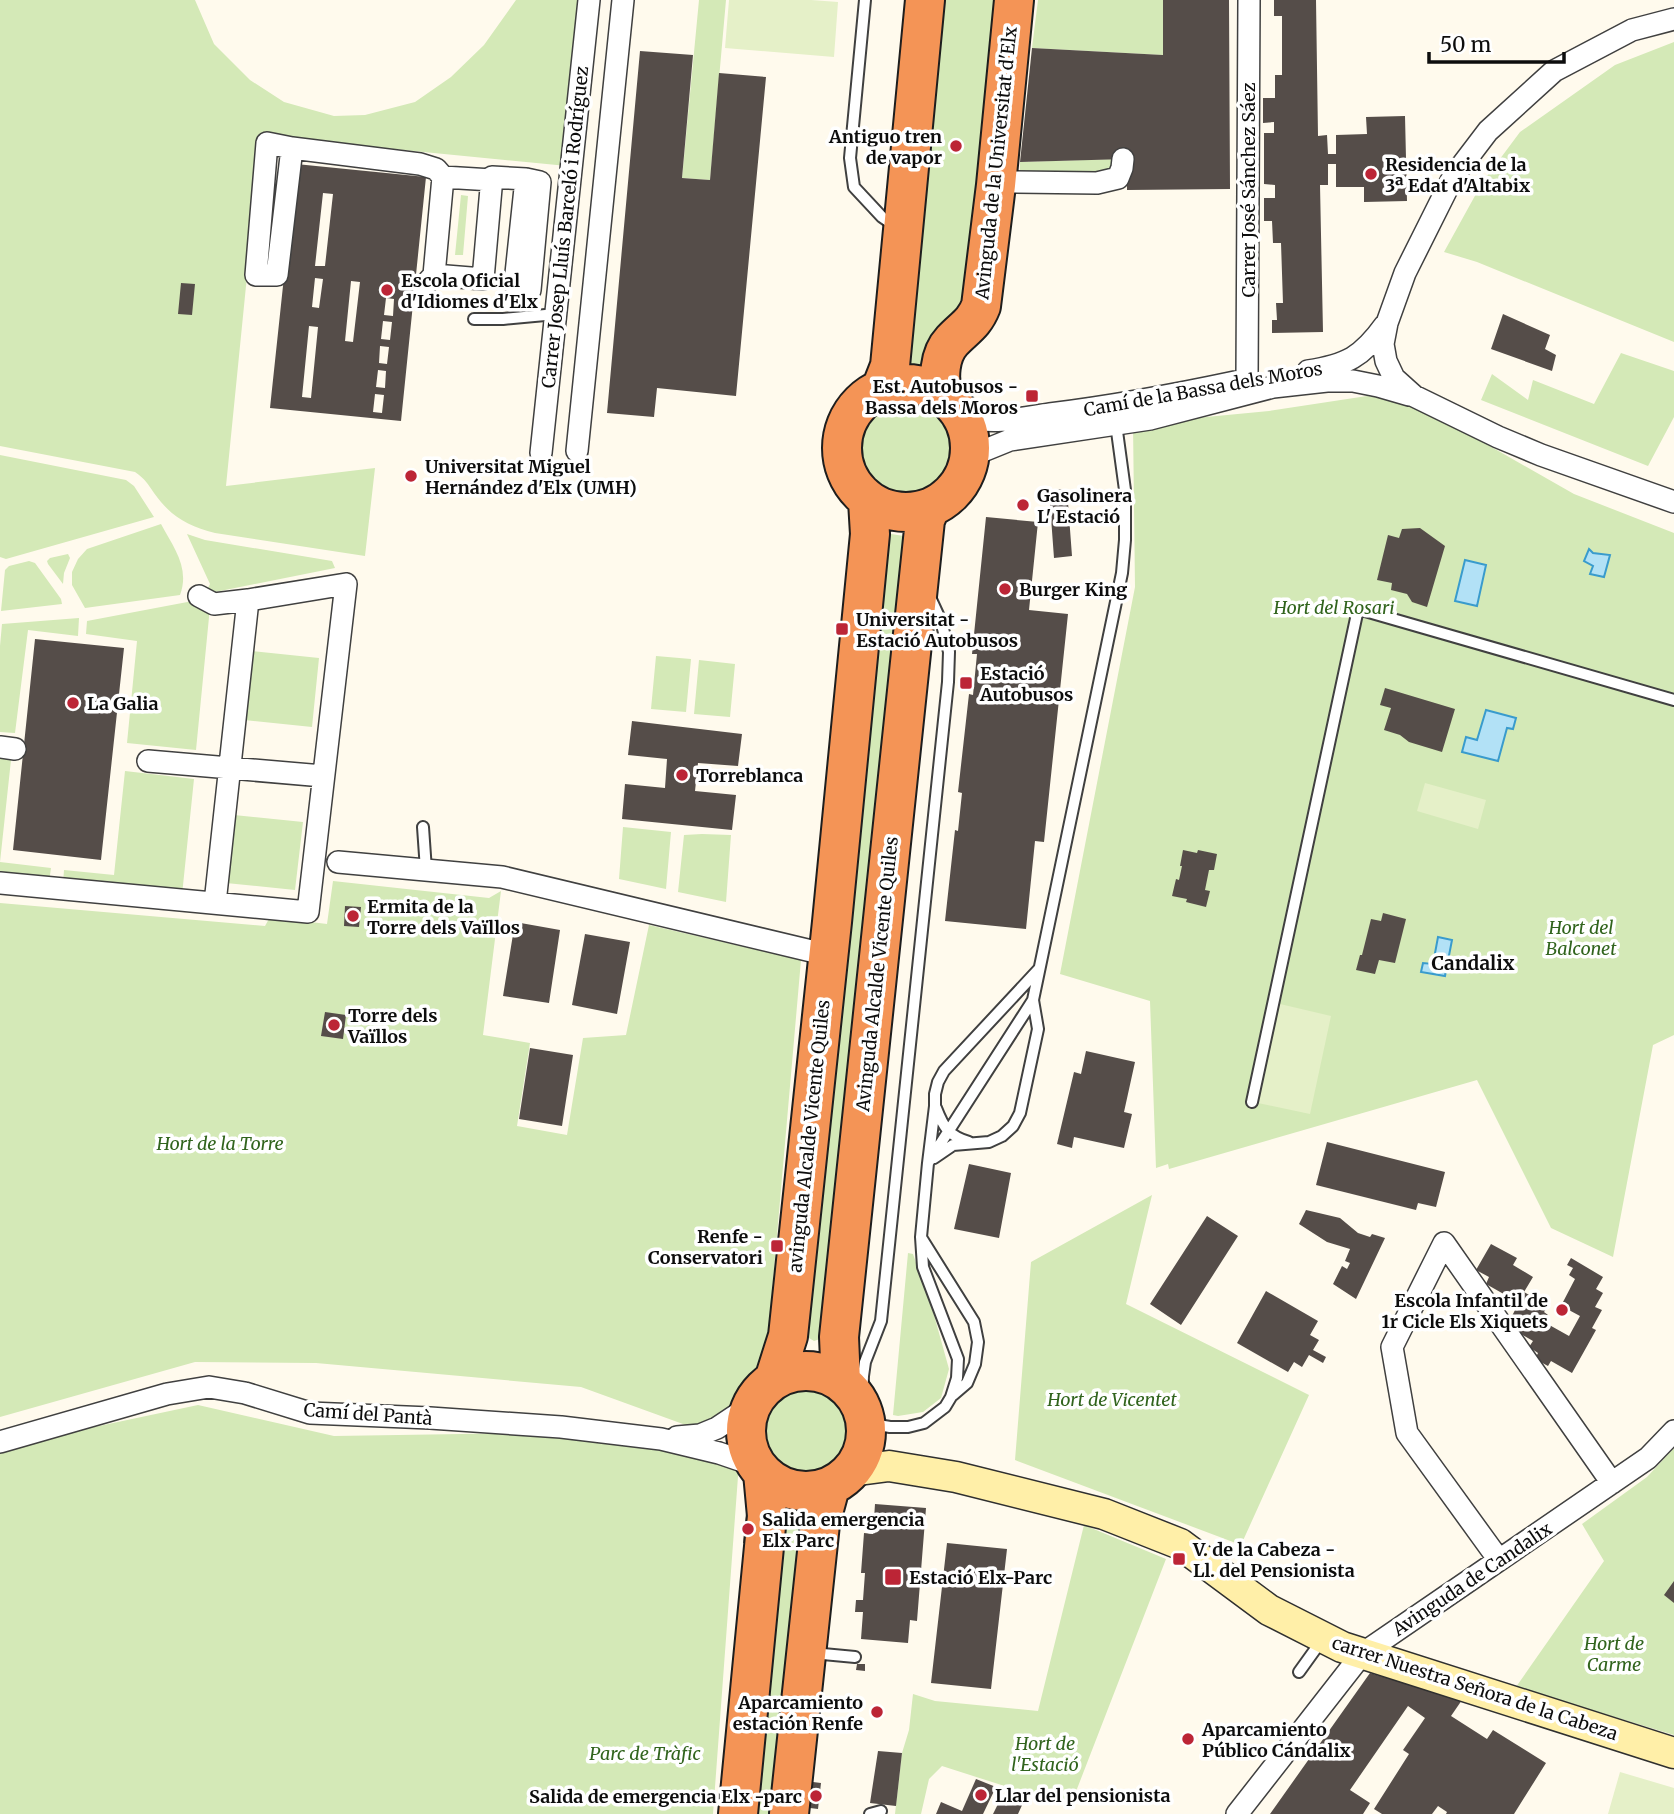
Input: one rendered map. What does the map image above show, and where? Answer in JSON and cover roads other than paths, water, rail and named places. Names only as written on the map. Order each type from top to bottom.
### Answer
[{"type":"highway","points":[[881,389],[890,366],[925,0]]},
{"type":"highway","name":"Avinguda de la Universitat d'Elx","points":[[952,405],[939,383],[941,365],[950,343],[972,323],[981,306],[1014,0]]},
{"type":"highway","points":[[896,384],[913,384],[929,388],[952,405],[966,427],[970,453],[960,484],[947,498],[930,508],[915,512],[898,512],[883,509],[868,501],[856,489],[847,475],[842,458],[842,441],[854,410],[866,398],[896,384]]},
{"type":"highway","points":[[830,939],[870,534],[868,501]]},
{"type":"highway","points":[[921,565],[925,520],[930,508]]},
{"type":"highway","name":"Avinguda Alcalde Vicente Quiles","points":[[856,1404],[839,1337],[921,565]]},
{"type":"highway","name":"avinguda Alcalde Vicente Quiles","points":[[770,1378],[789,1323],[830,939]]},
{"type":"highway","points":[[789,1814],[800,1767],[821,1566],[820,1524],[841,1479],[859,1461],[866,1436],[856,1404],[829,1376],[815,1372],[770,1378],[748,1416],[747,1442],[760,1470],[771,1480],[790,1489],[810,1491],[841,1479]]},
{"type":"highway","points":[[738,1814],[767,1516],[760,1470]]},
{"type":"street","name":"Carrer Josep Lluís Barceló i Rodríguez","points":[[541,453],[589,0]]},
{"type":"street","name":"Carrer Josep Lluís Barceló i Rodríguez","points":[[577,451],[623,0]]},
{"type":"street","name":"Carrer José Sánchez Sáez","points":[[1247,380],[1249,0]]},
{"type":"street","points":[[1387,323],[1405,274],[1453,177],[1488,131],[1554,71],[1632,30],[1674,19]]},
{"type":"street","points":[[292,148],[277,275],[256,275],[267,143],[420,164],[436,169],[443,177],[492,180]]},
{"type":"street","points":[[996,185],[1111,181],[1118,178],[1123,159]]},
{"type":"street","points":[[443,177],[429,281],[483,279],[515,283],[526,179],[492,177],[483,279]]},
{"type":"street","name":"Camí de la Bassa dels Moros","points":[[952,405],[973,420],[1012,419],[1108,407],[1247,380],[1329,368],[1360,354],[1387,323]]},
{"type":"street","name":"Camí de la Bassa dels Moros","points":[[1387,323],[1383,344],[1385,361],[1395,379],[1414,396]]},
{"type":"street","name":"Camí de la Bassa dels Moros","points":[[968,466],[978,453],[1010,440],[1150,419],[1273,387],[1353,381],[1414,396],[1531,451],[1674,502]]},
{"type":"street","points":[[545,414],[564,425],[571,424],[580,417]]},
{"type":"street","points":[[0,883],[308,912],[345,584],[214,604],[199,596]]},
{"type":"street","points":[[215,903],[248,600]]},
{"type":"street","points":[[148,761],[323,776]]},
{"type":"street","points":[[338,862],[502,877],[830,939]]},
{"type":"street","points":[[1499,1560],[1407,1433],[1392,1347],[1444,1243],[1612,1483]]},
{"type":"street","name":"Camí del Pantà","points":[[661,1439],[700,1435],[717,1428],[770,1378]]},
{"type":"street","name":"Camí del Pantà","points":[[0,1442],[167,1394],[209,1387],[246,1393],[310,1413],[561,1427],[661,1439],[719,1452],[760,1470]]},
{"type":"street","name":"Avinguda de Candalix","points":[[1237,1814],[1363,1654],[1648,1458],[1674,1431]]},
{"type":"street","name":"carrer Nuestra Señora de la Cabeza","points":[[841,1479],[889,1466],[943,1475],[1104,1514],[1180,1544],[1269,1610],[1323,1638],[1363,1654],[1674,1753]]},
{"type":"lane","points":[[865,0],[850,158],[854,187],[882,217],[904,232]]},
{"type":"lane","points":[[474,319],[556,314]]},
{"type":"lane","points":[[928,1163],[1033,1000],[1122,573],[1125,490],[1116,424]]},
{"type":"lane","points":[[921,565],[930,597],[941,621],[950,660],[881,1321],[865,1362],[856,1404],[899,1427],[924,1423],[945,1407],[957,1378],[958,1359],[923,1267],[921,1237],[938,1082],[944,1071],[1041,967]]},
{"type":"lane","points":[[1252,1101],[1358,609],[1674,700]]},
{"type":"lane","points":[[423,827],[426,870]]},
{"type":"lane","points":[[928,1163],[953,1145],[989,1142],[1002,1136],[1013,1126],[1020,1113],[1038,1029],[1033,1000]]},
{"type":"lane","points":[[935,1106],[949,1132],[961,1140],[975,1143]]},
{"type":"lane","points":[[921,1237],[974,1322],[978,1342],[975,1364],[967,1383],[951,1396]]},
{"type":"lane","points":[[1299,1672],[1323,1638]]},
{"type":"lane","points":[[821,1668],[823,1651],[855,1657]]},
{"type":"water","points":[[1589,549],[1593,553],[1610,555],[1604,577],[1590,574],[1593,566],[1584,561]]},
{"type":"water","points":[[1465,560],[1486,565],[1477,606],[1455,601]]},
{"type":"water","points":[[1486,710],[1516,718],[1513,729],[1507,728],[1498,761],[1462,752],[1466,737],[1477,740]]},
{"type":"water","points":[[1438,937],[1452,940],[1445,976],[1421,972],[1423,963],[1433,964]]},
{"type":"place","name":"Antiguo tren de vapor","points":[[956,146]]},
{"type":"place","name":"Residencia de la 3ª Edat d'Altabix","points":[[1371,174]]},
{"type":"place","name":"Escola Oficial d'Idiomes d'Elx","points":[[387,290]]},
{"type":"place","name":"Est. Autobusos - Bassa dels Moros","points":[[1032,396]]},
{"type":"place","name":"Universitat Miguel Hernández d'Elx (UMH)","points":[[411,476]]},
{"type":"place","name":"Gasolinera L' Estació","points":[[1023,505]]},
{"type":"place","name":"Burger King","points":[[1005,589]]},
{"type":"place","name":"Universitat - Estació Autobusos","points":[[842,629]]},
{"type":"place","name":"Estació Autobusos","points":[[966,683]]},
{"type":"place","name":"La Galia","points":[[73,703]]},
{"type":"place","name":"Torreblanca","points":[[682,775]]},
{"type":"place","name":"Ermita de la Torre dels Vaïllos","points":[[353,916]]},
{"type":"place","name":"Torre dels Vaïllos","points":[[334,1025]]},
{"type":"place","name":"Renfe - Conservatori","points":[[777,1246]]},
{"type":"place","name":"Escola Infantil de 1r Cicle Els Xiquets","points":[[1562,1310]]},
{"type":"place","name":"Salida emergencia Elx Parc","points":[[748,1529]]},
{"type":"place","name":"V. de la Cabeza - Ll. del Pensionista","points":[[1179,1559]]},
{"type":"place","name":"Estació Elx-Parc","points":[[893,1577]]},
{"type":"place","name":"Aparcamiento estación Renfe","points":[[877,1712]]},
{"type":"place","name":"Aparcamiento Público Cándalix","points":[[1188,1739]]},
{"type":"place","name":"Llar del pensionista","points":[[981,1795]]},
{"type":"place","name":"Salida de emergencia Elx -parc","points":[[816,1796]]},
{"type":"district","name":"Candalix","points":[[1473,963]]},
{"type":"park label","name":"Hort del Rosari","points":[[1334,607]]},
{"type":"park label","name":"Hort del Balconet","points":[[1581,937]]},
{"type":"park label","name":"Hort de la Torre","points":[[220,1143]]},
{"type":"park label","name":"Hort de Vicentet","points":[[1112,1399]]},
{"type":"park label","name":"Hort de Carme","points":[[1614,1653]]},
{"type":"park label","name":"Parc de Tràfic","points":[[645,1753]]},
{"type":"park label","name":"Hort de l'Estació","points":[[1045,1753]]}]
